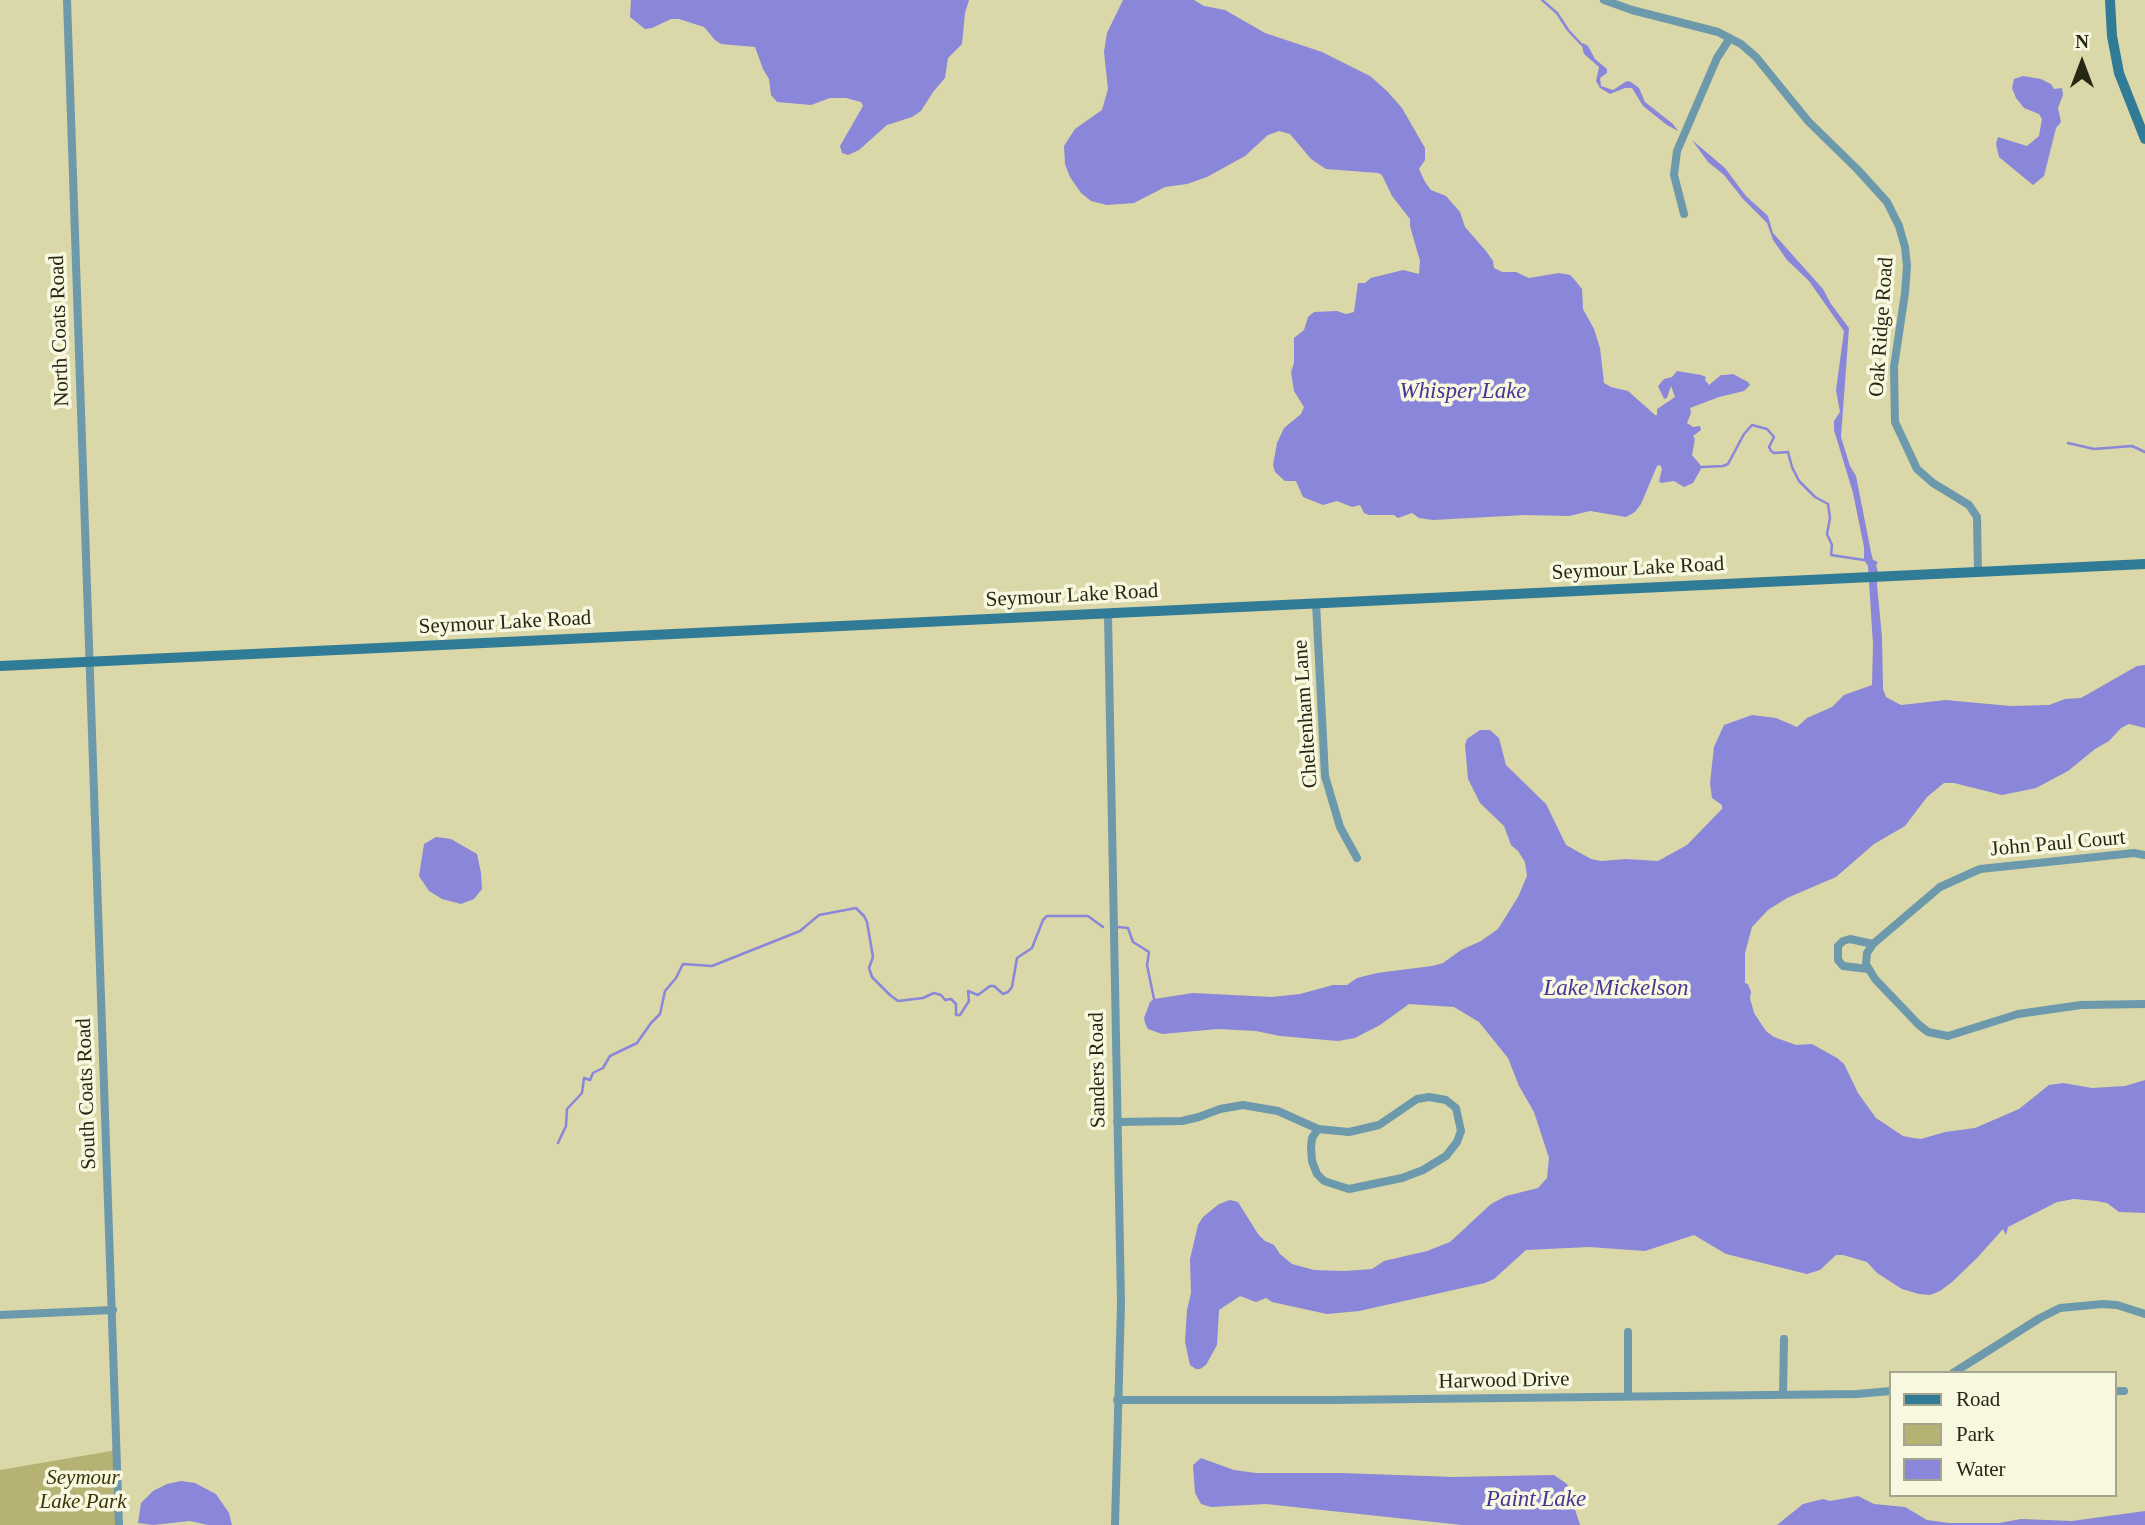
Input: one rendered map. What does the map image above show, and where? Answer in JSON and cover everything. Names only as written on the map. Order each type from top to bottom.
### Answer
[{"type":"street","name":"North Coats Road","points":[[67,0],[89,662]]},
{"type":"street","name":"Oak Ridge Road","points":[[1604,0],[1717,32],[1741,44],[1756,57],[1808,121],[1887,202],[1899,226],[1907,265],[1894,367],[1895,422],[1917,469],[1933,483],[1969,505],[1977,517],[1978,573]]},
{"type":"street","points":[[2110,0],[2119,72],[2145,139]]},
{"type":"street","points":[[1684,214],[1674,175],[1677,151],[1717,58],[1730,38]]},
{"type":"street","name":"Seymour Lake Road","points":[[0,666],[2145,565]]},
{"type":"street","name":"Cheltenham Lane","points":[[1317,603],[1325,776],[1340,827],[1357,858]]},
{"type":"street","name":"Sanders Road","points":[[1108,614],[1121,1303],[1115,1525]]},
{"type":"street","name":"South Coats Road","points":[[89,662],[119,1525]]},
{"type":"street","name":"John Paul Court","points":[[1873,944],[1940,887],[1980,869],[2134,853],[2145,855]]},
{"type":"street","points":[[1868,969],[1843,966],[1838,960],[1838,946],[1850,939],[1873,944],[1867,953],[1868,969],[1888,994],[1928,1032],[1948,1036],[2018,1014],[2081,1005],[2145,1004]]},
{"type":"street","points":[[1117,1122],[1182,1121],[1220,1108],[1243,1105],[1278,1111],[1318,1129],[1349,1132],[1364,1130],[1394,1116],[1417,1099],[1429,1097],[1446,1100],[1456,1108],[1461,1131],[1457,1142],[1446,1156],[1423,1170],[1402,1178],[1349,1189],[1324,1181],[1317,1174],[1311,1148],[1318,1129]]},
{"type":"street","points":[[1956,1371],[2060,1308],[2103,1304],[2117,1305],[2145,1314]]},
{"type":"street","points":[[0,1315],[113,1311]]},
{"type":"street","points":[[1628,1332],[1628,1396]]},
{"type":"street","points":[[1783,1395],[1784,1339]]},
{"type":"street","name":"Harwood Drive","points":[[1117,1400],[1333,1401],[1857,1394],[1890,1391]]},
{"type":"green space","name":"Seymour Lake Park","points":[[117,1450],[120,1525],[0,1525],[0,1470]]},
{"type":"water","points":[[631,0],[969,0],[962,44],[948,58],[945,78],[921,111],[912,117],[887,125],[859,150],[848,155],[842,153],[840,146],[863,106],[861,102],[830,98],[811,105],[777,102],[771,95],[769,79],[755,47],[721,44],[704,27],[679,19],[671,19],[645,29],[630,17]]},
{"type":"water","name":"Whisper Lake","points":[[1123,0],[1194,0],[1204,6],[1225,10],[1265,33],[1322,52],[1370,76],[1402,108],[1425,148],[1425,160],[1419,169],[1425,182],[1431,190],[1446,196],[1460,212],[1465,227],[1486,251],[1494,268],[1502,272],[1516,272],[1529,278],[1559,273],[1570,275],[1582,289],[1583,309],[1600,348],[1604,383],[1628,391],[1655,415],[1657,409],[1675,397],[1671,386],[1667,398],[1664,399],[1658,386],[1677,371],[1706,377],[1709,385],[1721,375],[1733,374],[1748,382],[1750,385],[1744,391],[1690,408],[1687,423],[1693,427],[1700,426],[1701,430],[1693,436],[1695,439],[1692,455],[1702,467],[1693,483],[1684,487],[1674,481],[1661,483],[1659,481],[1662,469],[1660,465],[1657,466],[1641,504],[1635,512],[1626,517],[1590,511],[1569,516],[1525,515],[1433,520],[1419,518],[1412,513],[1398,518],[1394,515],[1369,515],[1364,513],[1360,505],[1352,507],[1337,501],[1323,505],[1303,497],[1296,481],[1285,481],[1275,472],[1273,465],[1277,443],[1284,428],[1301,414],[1304,407],[1294,391],[1291,372],[1294,363],[1294,338],[1304,330],[1308,317],[1314,312],[1354,312],[1358,283],[1403,270],[1419,274],[1420,261],[1410,219],[1392,196],[1382,175],[1326,169],[1311,159],[1290,134],[1279,131],[1268,135],[1245,156],[1207,177],[1187,184],[1165,187],[1134,203],[1107,205],[1091,201],[1081,193],[1070,177],[1065,164],[1064,146],[1075,129],[1102,110],[1108,89],[1104,52],[1107,33]]},
{"type":"water","points":[[1583,43],[1607,69],[1607,73],[1600,78],[1601,86],[1613,90],[1627,81],[1631,82],[1639,88],[1645,102],[1678,131],[1643,106],[1632,88],[1610,94],[1600,88],[1596,81],[1599,67],[1584,54]]},
{"type":"water","points":[[2023,76],[2041,79],[2051,84],[2054,89],[2062,88],[2063,95],[2058,108],[2061,122],[2056,128],[2044,176],[2033,185],[1999,157],[1996,144],[1998,137],[2027,146],[2039,136],[2042,119],[2039,114],[2024,108],[2012,88],[2014,79]]},
{"type":"water","name":"Lake Mickelson","points":[[1692,140],[1725,168],[1746,196],[1768,216],[1773,233],[1823,289],[1849,328],[1841,437],[1856,476],[1873,560],[1878,562],[1876,565],[1883,689],[1886,697],[1901,705],[1946,700],[2010,706],[2049,705],[2065,699],[2081,698],[2137,666],[2145,665],[2145,728],[2129,724],[2121,728],[2109,741],[2068,771],[2036,788],[2002,795],[1944,783],[1927,797],[1905,826],[1874,844],[1836,877],[1787,898],[1768,910],[1752,927],[1745,953],[1745,983],[1751,992],[1754,1013],[1766,1031],[1774,1037],[1796,1045],[1812,1044],[1837,1058],[1844,1064],[1858,1093],[1876,1118],[1903,1136],[1913,1138],[1921,1139],[1975,1128],[2019,1109],[2049,1085],[2063,1083],[2092,1088],[2125,1086],[2145,1080],[2145,1213],[2119,1212],[2107,1203],[2096,1201],[2074,1199],[2057,1202],[2008,1227],[2006,1235],[2003,1229],[1952,1282],[1930,1295],[1902,1289],[1877,1273],[1867,1262],[1843,1255],[1836,1255],[1820,1270],[1807,1274],[1726,1254],[1694,1235],[1645,1251],[1589,1247],[1526,1250],[1494,1279],[1485,1283],[1359,1311],[1327,1314],[1272,1302],[1266,1298],[1256,1302],[1240,1296],[1219,1310],[1217,1345],[1206,1365],[1196,1369],[1190,1365],[1185,1342],[1191,1293],[1190,1259],[1198,1225],[1203,1217],[1219,1204],[1230,1200],[1238,1202],[1258,1234],[1274,1245],[1292,1264],[1314,1270],[1372,1269],[1384,1261],[1427,1251],[1450,1242],[1491,1204],[1506,1196],[1538,1188],[1547,1178],[1549,1158],[1534,1112],[1519,1086],[1508,1058],[1479,1022],[1454,1007],[1409,1004],[1380,1025],[1355,1038],[1338,1041],[1218,1029],[1162,1034],[1148,1029],[1145,1023],[1144,1018],[1150,1002],[1154,999],[1193,993],[1272,997],[1300,994],[1333,985],[1347,985],[1357,978],[1377,973],[1443,963],[1498,929],[1518,897],[1527,876],[1525,862],[1511,845],[1504,826],[1480,803],[1468,779],[1465,745],[1467,739],[1480,730],[1490,730],[1499,738],[1506,765],[1546,804],[1566,845],[1591,859],[1601,861],[1658,861],[1687,845],[1722,809],[1722,805],[1712,798],[1710,783],[1714,747],[1724,725],[1752,715],[1776,718],[1797,727],[1807,718],[1832,707],[1844,695],[1872,685],[1873,644],[1868,566],[1864,560],[1864,547],[1853,493],[1834,430],[1834,421],[1840,412],[1836,390],[1844,331],[1809,281],[1787,260],[1773,240],[1767,223],[1724,175],[1708,162]]},
{"type":"water","points":[[436,837],[451,839],[477,854],[482,889],[474,899],[461,904],[442,899],[429,891],[419,876],[424,844]]},
{"type":"water","name":"Paint Lake","points":[[1201,1458],[1234,1470],[1256,1473],[1454,1477],[1554,1475],[1567,1484],[1580,1525],[1462,1525],[1266,1504],[1211,1507],[1201,1504],[1195,1493],[1193,1465]]},
{"type":"water","points":[[181,1481],[195,1483],[216,1494],[229,1513],[232,1525],[208,1525],[190,1521],[153,1525],[138,1523],[141,1503],[153,1491]]},
{"type":"water","points":[[1858,1496],[1874,1504],[1905,1507],[1927,1520],[1949,1523],[1999,1523],[2021,1519],[2072,1521],[2145,1511],[2145,1525],[1777,1525],[1803,1504]]},
{"type":"waterway","points":[[1542,0],[1557,13],[1582,45]]},
{"type":"waterway","points":[[1702,467],[1728,464],[1752,425],[1767,429],[1774,437],[1769,447],[1771,451],[1788,452],[1799,481],[1815,497],[1828,504],[1830,518],[1827,534],[1832,545],[1831,555],[1864,560]]},
{"type":"waterway","points":[[2068,443],[2094,449],[2132,446],[2145,452]]},
{"type":"waterway","points":[[558,1143],[566,1126],[567,1109],[582,1093],[584,1078],[590,1080],[593,1073],[603,1068],[610,1056],[637,1043],[660,1014],[665,991],[683,964],[712,966],[800,931],[819,915],[856,908],[867,922],[873,957],[869,968],[872,977],[898,1001],[923,998],[934,993],[945,1000],[951,999],[956,1004],[956,1015],[960,1015],[969,1001],[968,991],[978,995],[994,986],[1003,994],[1008,992],[1012,987],[1017,958],[1032,948],[1047,916],[1088,916],[1103,927]]},
{"type":"waterway","points":[[1118,927],[1128,928],[1133,942],[1149,952],[1147,965],[1154,999]]}]
